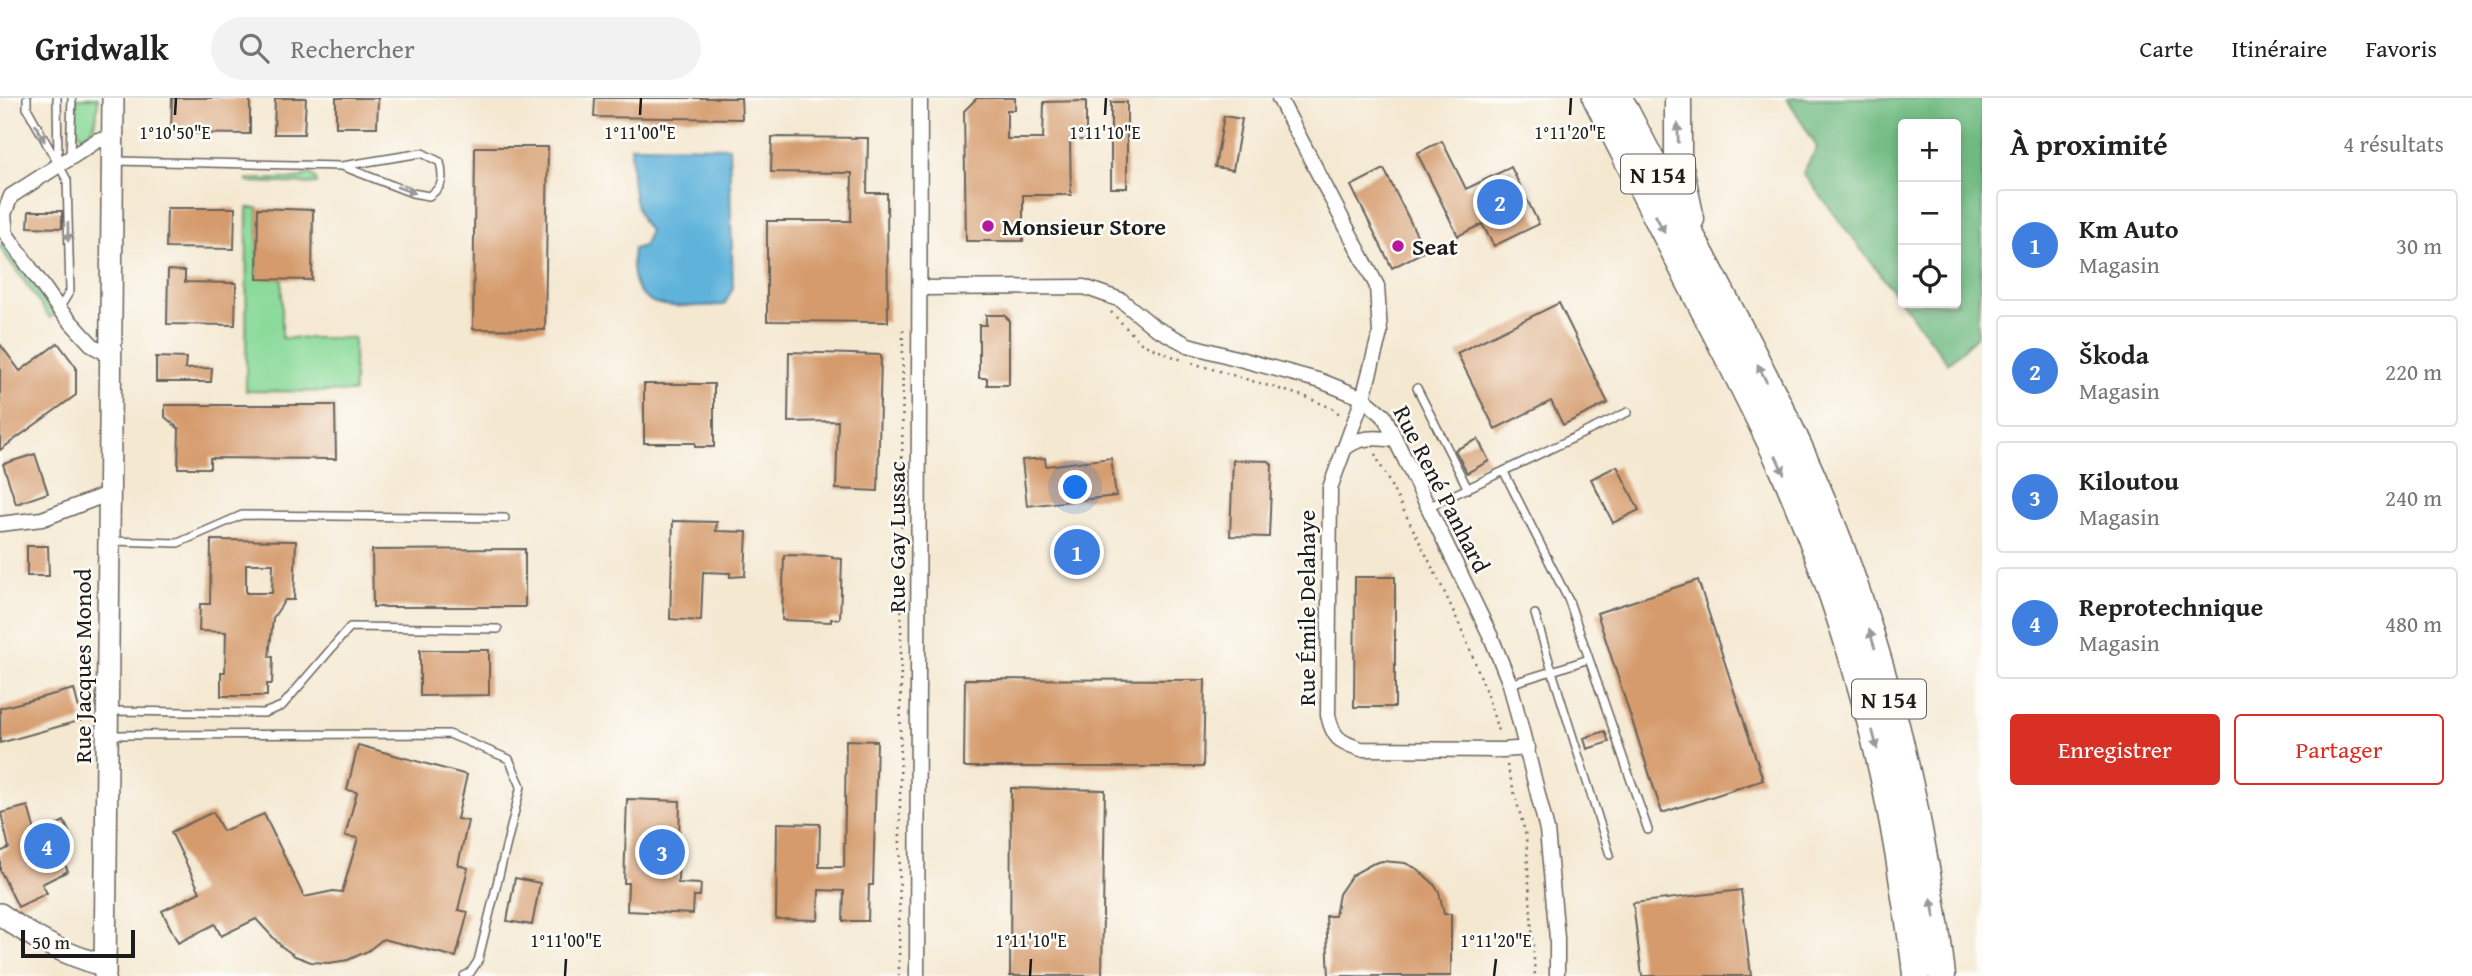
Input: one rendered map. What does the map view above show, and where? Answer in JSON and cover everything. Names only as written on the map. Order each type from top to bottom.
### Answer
[{"type":"highway","name":"N 154","points":[[1596,98],[1751,403],[1785,476],[1823,569],[1866,703],[1884,775],[1901,864],[1916,976]]},
{"type":"highway","name":"N 154","points":[[1619,98],[1793,433],[1837,538],[1869,628],[1908,771],[1942,976]]},
{"type":"highway","points":[[1678,98],[1678,158],[1698,248]]},
{"type":"street","name":"Rue Jacques Monod","points":[[105,971],[113,98]]},
{"type":"street","name":"Rue Gay Lussac","points":[[917,976],[920,98]]},
{"type":"street","name":"Rue Émile Delahaye","points":[[1279,98],[1377,286],[1380,333],[1363,398],[1330,488],[1328,715],[1331,731],[1344,744],[1361,749],[1503,751],[1528,748]]},
{"type":"street","points":[[110,355],[93,346],[59,309],[6,234],[4,214],[6,194],[98,140],[113,151]]},
{"type":"street","name":"Rue René Panhard","points":[[920,288],[1084,287],[1121,300],[1154,327],[1188,345],[1321,380],[1363,398],[1384,416],[1491,637],[1510,684],[1547,830],[1557,938],[1557,976]]},
{"type":"street","points":[[1342,451],[1349,444],[1364,438],[1395,440]]},
{"type":"street","points":[[0,524],[42,519],[110,493]]},
{"type":"street","points":[[0,914],[32,937],[105,971]]},
{"type":"lane","points":[[27,98],[27,108],[64,162]]},
{"type":"lane","points":[[57,98],[67,180],[70,291],[59,309]]},
{"type":"lane","points":[[64,162],[72,98]]},
{"type":"lane","points":[[113,151],[342,166],[422,153],[440,162],[444,177],[439,190],[429,196],[412,193],[342,166]]},
{"type":"lane","points":[[1417,388],[1468,489]]},
{"type":"lane","points":[[1428,507],[1628,412]]},
{"type":"lane","points":[[1504,472],[1569,601],[1648,830]]},
{"type":"lane","points":[[109,541],[178,543],[243,515],[505,518]]},
{"type":"lane","points":[[1535,614],[1610,855]]},
{"type":"lane","points":[[109,711],[264,713],[282,706],[350,627],[498,629]]},
{"type":"lane","points":[[1510,684],[1589,659]]},
{"type":"lane","points":[[109,735],[449,734],[509,760],[521,786],[478,961],[470,973],[464,976]]},
{"type":"path","points":[[900,976],[903,322]]},
{"type":"green space","points":[[76,98],[98,98],[94,125],[82,136],[75,129]]},
{"type":"green space","points":[[1787,98],[1982,98],[1982,252],[1977,336],[1948,363],[1906,308],[1961,308],[1961,119],[1898,119],[1898,297],[1803,173],[1817,147]]},
{"type":"green space","points":[[309,173],[317,184],[247,182],[247,179],[298,179]]},
{"type":"green space","points":[[247,208],[258,208],[257,278],[282,279],[282,338],[354,338],[354,392],[246,391]]},
{"type":"green space","points":[[3,242],[54,315],[50,318],[0,247]]},
{"type":"water","points":[[631,146],[729,147],[733,288],[724,305],[671,306],[656,303],[645,297],[636,287],[632,271],[633,249],[644,246],[649,231],[635,201]]},
{"type":"building","points":[[172,98],[250,98],[250,134],[171,133]]},
{"type":"building","points":[[275,98],[306,98],[304,134],[274,134]]},
{"type":"building","points":[[336,98],[378,98],[377,127],[336,127]]},
{"type":"building","points":[[595,98],[741,98],[742,119],[594,117]]},
{"type":"building","points":[[977,98],[1015,98],[1015,110],[1007,110],[1007,139],[1043,139],[1044,102],[1086,101],[1086,140],[1070,140],[1071,195],[1023,195],[1023,241],[966,241],[964,111]]},
{"type":"building","points":[[1111,102],[1127,102],[1127,188],[1111,188]]},
{"type":"building","points":[[1224,116],[1242,119],[1233,170],[1215,167]]},
{"type":"building","points":[[772,137],[868,138],[867,193],[887,193],[888,322],[767,321],[767,221],[851,221],[852,173],[771,172]]},
{"type":"building","points":[[1442,141],[1466,189],[1511,167],[1539,224],[1494,246],[1482,224],[1458,236],[1417,153]]},
{"type":"building","points":[[475,147],[548,147],[545,330],[473,329]]},
{"type":"building","points":[[1384,169],[1425,251],[1392,268],[1351,186]]},
{"type":"building","points":[[167,208],[235,208],[234,249],[166,248]]},
{"type":"building","points":[[258,208],[313,210],[312,280],[257,279]]},
{"type":"building","points":[[29,211],[62,211],[62,228],[28,227]]},
{"type":"building","points":[[168,270],[185,271],[185,282],[236,283],[235,325],[167,324]]},
{"type":"building","points":[[1559,303],[1608,403],[1563,425],[1551,401],[1495,429],[1457,353]]},
{"type":"building","points":[[986,315],[1004,315],[1009,320],[1009,385],[987,385],[987,378],[979,378],[979,325],[986,325]]},
{"type":"building","points":[[58,343],[76,367],[76,395],[0,450],[0,344],[20,371]]},
{"type":"building","points":[[789,352],[881,355],[878,491],[836,489],[838,421],[788,422]]},
{"type":"building","points":[[156,357],[186,358],[185,369],[212,368],[211,382],[156,382]]},
{"type":"building","points":[[644,384],[714,384],[714,447],[695,447],[695,443],[644,443]]},
{"type":"building","points":[[165,405],[335,405],[336,459],[210,458],[210,468],[178,468],[179,429],[165,417]]},
{"type":"building","points":[[1478,439],[1489,461],[1467,473],[1455,450]]},
{"type":"building","points":[[35,454],[48,493],[16,504],[3,464]]},
{"type":"building","points":[[1045,458],[1046,466],[1111,458],[1116,496],[1027,506],[1022,460]]},
{"type":"building","points":[[1233,460],[1269,461],[1272,465],[1269,537],[1230,536]]},
{"type":"building","points":[[1617,466],[1639,510],[1613,523],[1591,479]]},
{"type":"building","points":[[673,521],[717,522],[716,531],[747,532],[745,576],[730,577],[730,573],[703,572],[701,621],[670,619]]},
{"type":"building","points":[[211,540],[296,541],[294,600],[285,600],[273,618],[269,657],[273,657],[272,684],[267,684],[267,696],[221,696],[221,672],[225,672],[226,632],[199,631],[200,604],[210,604]],"holes":[[[246,564],[273,564],[272,593],[246,593]]]},
{"type":"building","points":[[27,546],[48,546],[49,576],[27,576]]},
{"type":"building","points":[[525,549],[525,607],[373,607],[372,550]]},
{"type":"building","points":[[784,555],[832,556],[842,559],[840,619],[831,619],[831,622],[782,620]]},
{"type":"building","points":[[1355,577],[1395,577],[1395,707],[1354,707]]},
{"type":"building","points":[[1698,580],[1763,780],[1662,813],[1597,613]]},
{"type":"building","points":[[420,650],[489,650],[489,695],[420,696]]},
{"type":"building","points":[[965,679],[1205,680],[1203,767],[964,767]]},
{"type":"building","points":[[74,689],[82,720],[0,743],[0,708]]},
{"type":"building","points":[[1605,731],[1609,742],[1587,749],[1584,738]]},
{"type":"building","points":[[846,740],[877,741],[873,885],[869,885],[868,921],[843,921],[844,891],[819,890],[818,920],[776,919],[777,823],[820,824],[819,867],[844,867]]},
{"type":"building","points":[[358,745],[467,775],[457,819],[468,821],[458,865],[468,868],[458,910],[468,912],[456,957],[383,939],[368,951],[348,960],[311,962],[295,956],[281,946],[256,919],[221,936],[215,924],[178,943],[162,911],[200,892],[171,832],[213,812],[223,831],[264,814],[304,897],[333,891],[342,892],[358,838],[345,836],[357,792],[347,790]]},
{"type":"building","points":[[1011,788],[1105,790],[1102,976],[1010,976]]},
{"type":"building","points":[[627,799],[680,801],[678,883],[701,884],[700,896],[694,896],[693,914],[627,911],[628,883],[624,883]]},
{"type":"building","points":[[28,806],[36,835],[64,821],[73,840],[57,848],[68,871],[42,884],[47,893],[18,907],[0,870],[0,852],[9,848],[1,813]]},
{"type":"building","points":[[1382,861],[1405,863],[1416,868],[1439,892],[1444,914],[1451,914],[1451,976],[1329,976],[1326,916],[1335,916],[1339,894],[1352,875]]},
{"type":"building","points":[[515,878],[540,883],[532,925],[507,921]]},
{"type":"building","points":[[1741,890],[1751,976],[1642,976],[1633,903]]},
{"type":"place","name":"Škoda","points":[[1500,202]]},
{"type":"place","name":"Monsieur Store","points":[[988,226]]},
{"type":"place","name":"Seat","points":[[1398,246]]},
{"type":"place","name":"Km Auto","points":[[1077,552]]},
{"type":"place","name":"Reprotechnique","points":[[47,846]]},
{"type":"place","name":"Kiloutou","points":[[662,852]]}]
